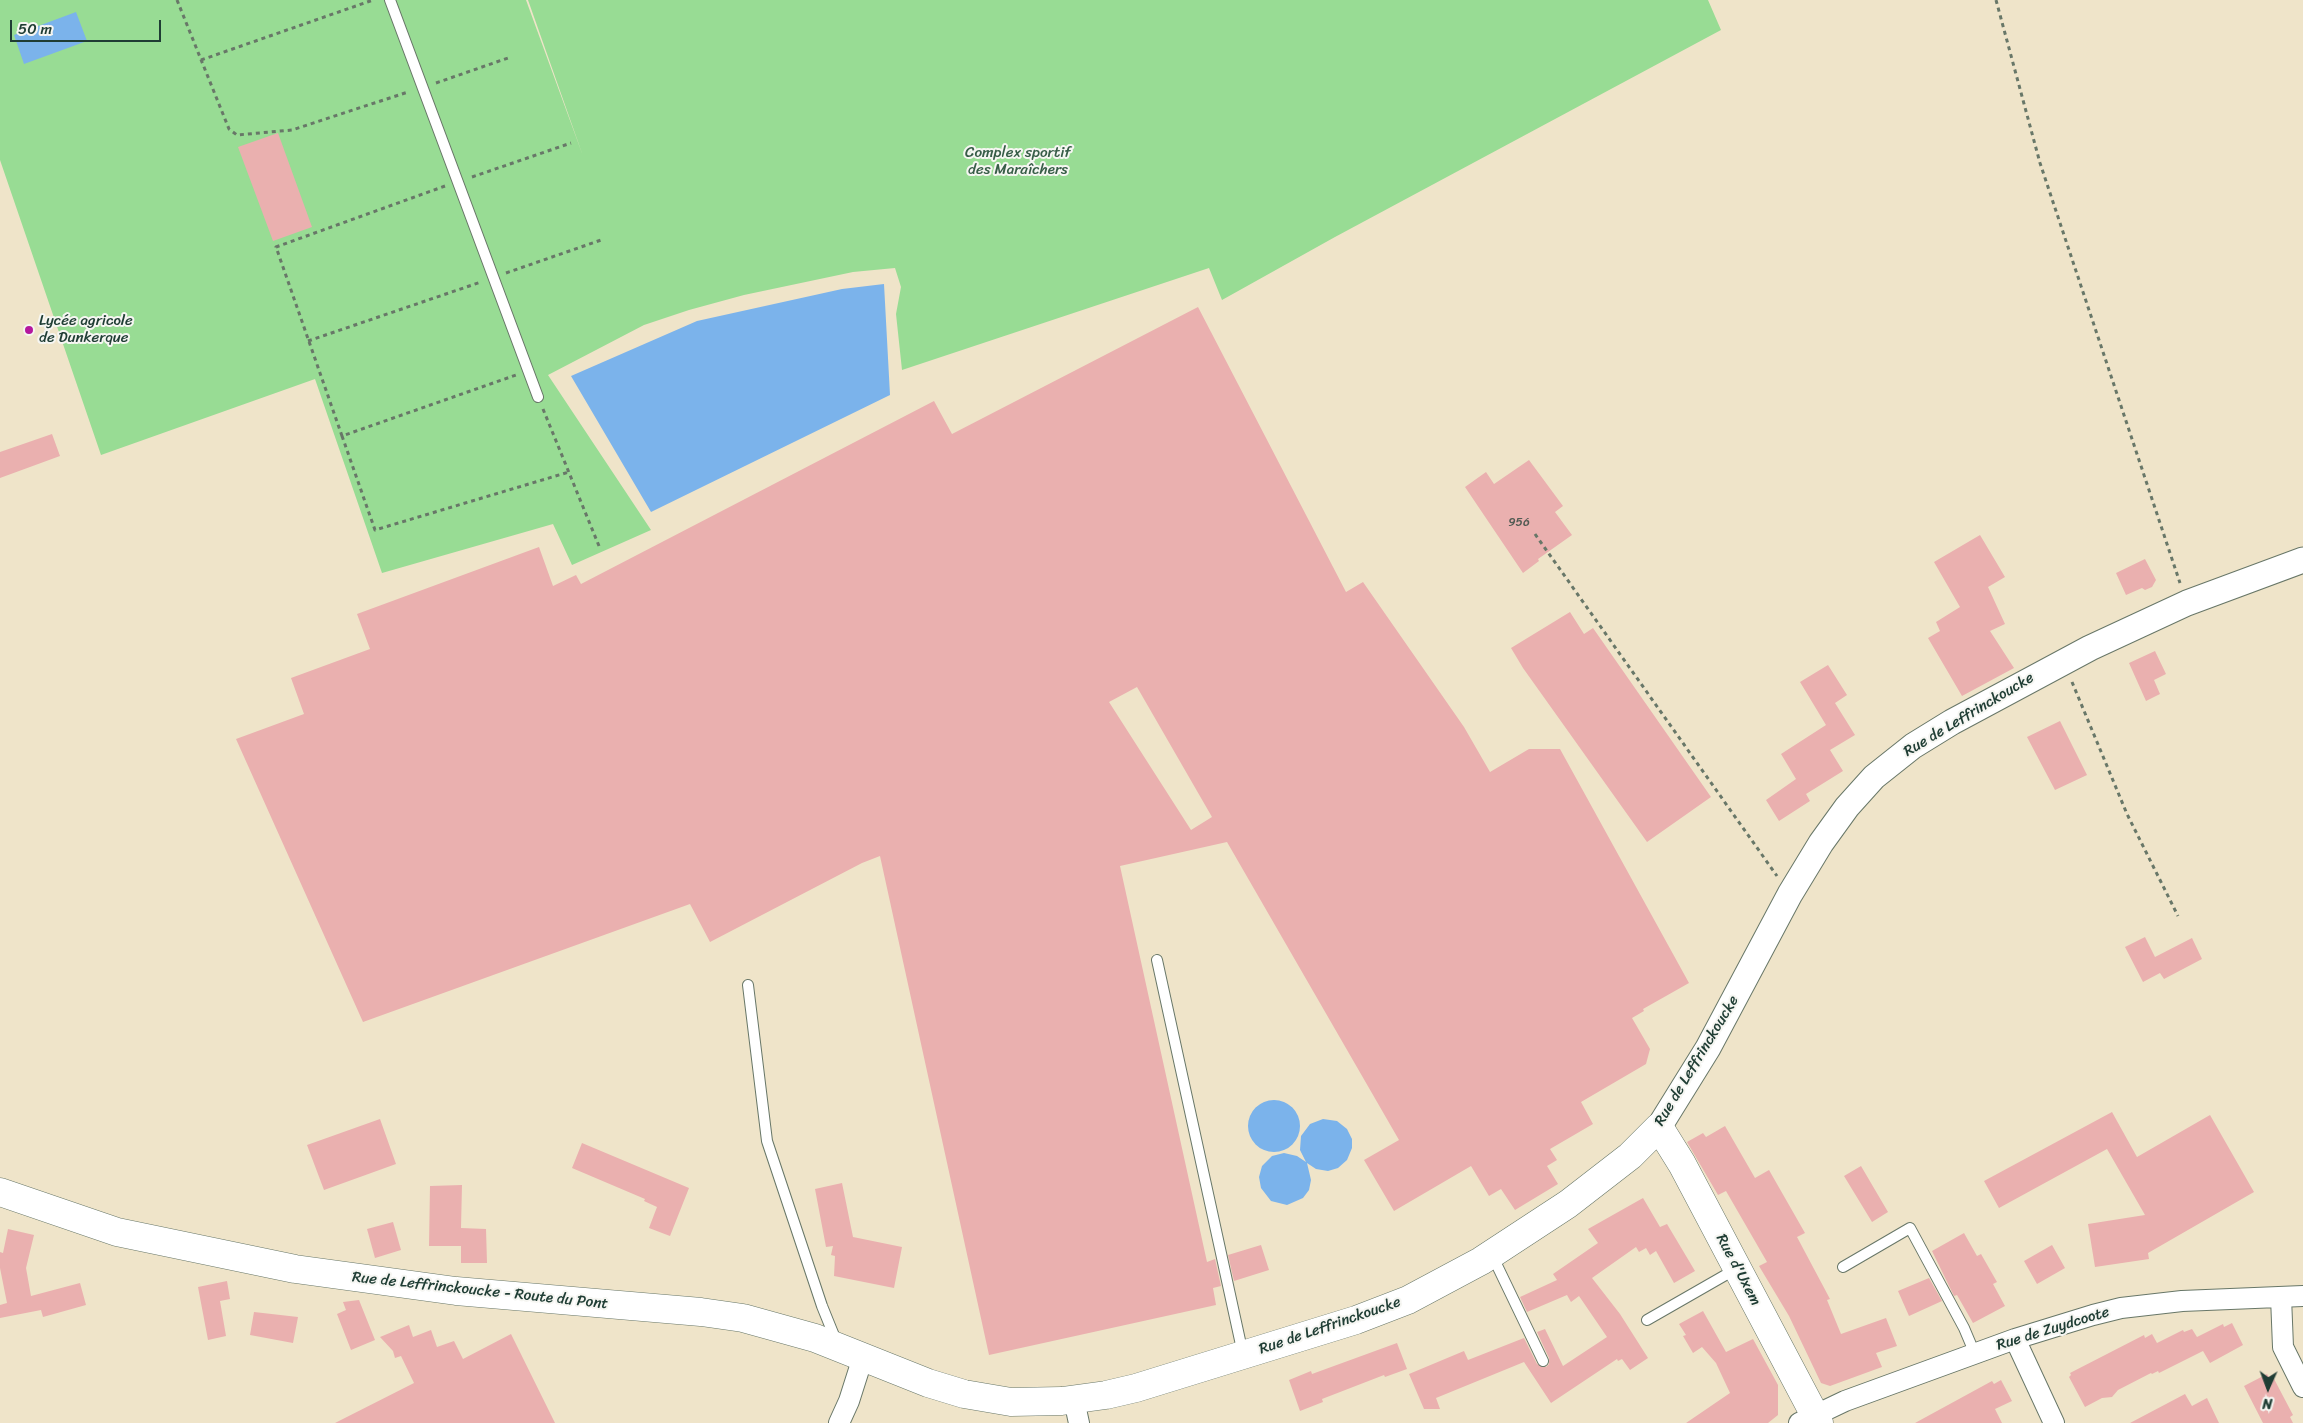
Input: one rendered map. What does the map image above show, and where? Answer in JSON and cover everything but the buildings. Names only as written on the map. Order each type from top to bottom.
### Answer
[{"type":"main road","name":"Rue de Leffrinckoucke","points":[[901,1372],[954,1391],[987,1399],[1032,1402],[1077,1411],[1136,1388],[1356,1320],[1392,1306],[1451,1278],[1492,1254],[1602,1179],[1630,1156],[1659,1127]]},
{"type":"main road","name":"Rue d'Uxem","points":[[1659,1127],[1682,1164],[1737,1268],[1811,1420]]},
{"type":"main road","name":"Rue de Leffrinckoucke - Route du Pont","points":[[0,1192],[117,1232],[248,1260],[435,1289],[729,1315],[783,1328],[901,1372]]},
{"type":"street","name":"Rue de Leffrinckoucke","points":[[1659,1127],[1708,1048],[1790,894],[1821,843],[1847,807],[1874,777],[1903,754],[1939,730],[2062,661],[2187,603],[2303,560]]},
{"type":"street","name":"Rue de Zuydcoote","points":[[1811,1420],[1975,1354],[2073,1320],[2121,1308],[2182,1301],[2303,1296]]},
{"type":"street","points":[[2281,1297],[2283,1347],[2303,1387]]},
{"type":"street","points":[[2015,1339],[2054,1423]]},
{"type":"street","points":[[838,1423],[849,1401],[851,1352]]},
{"type":"lane","points":[[390,0],[538,397]]},
{"type":"lane","points":[[1157,960],[1244,1355]]},
{"type":"lane","points":[[748,985],[767,1141],[851,1352]]},
{"type":"lane","points":[[1843,1267],[1910,1228],[1964,1328],[1975,1354]]},
{"type":"lane","points":[[1492,1254],[1543,1361]]},
{"type":"lane","points":[[1646,1320],[1737,1268]]},
{"type":"path","points":[[177,0],[229,130],[237,135],[292,130],[508,58]]},
{"type":"path","points":[[201,60],[373,0]]},
{"type":"path","points":[[1996,0],[2037,154],[2187,603]]},
{"type":"path","points":[[569,472],[375,530],[276,247],[457,181],[571,144]]},
{"type":"path","points":[[308,341],[604,238]]},
{"type":"path","points":[[342,436],[528,371]]},
{"type":"path","points":[[538,397],[599,546]]},
{"type":"path","points":[[1535,534],[1790,894]]},
{"type":"path","points":[[2062,661],[2128,814],[2178,916]]},
{"type":"green space","name":"Complex sportif des Maraîchers","points":[[0,0],[526,0],[583,156],[528,0],[1708,0],[1721,30],[1335,237],[1222,300],[1209,268],[902,370],[896,314],[901,287],[895,268],[853,272],[744,295],[644,325],[548,375],[651,530],[572,565],[553,524],[382,573],[315,379],[101,455],[0,160]]},
{"type":"water","points":[[76,12],[87,41],[24,64],[14,35]]},
{"type":"water","points":[[884,284],[890,395],[651,512],[571,376],[697,321],[842,289]]},
{"type":"water","points":[[1269,1100],[1279,1100],[1293,1107],[1300,1121],[1300,1131],[1293,1145],[1279,1152],[1269,1152],[1259,1148],[1252,1141],[1248,1131],[1248,1121],[1252,1111],[1259,1104]]},
{"type":"water","points":[[1323,1119],[1337,1121],[1347,1129],[1352,1139],[1352,1148],[1347,1160],[1338,1168],[1328,1171],[1316,1169],[1307,1163],[1311,1180],[1309,1190],[1303,1198],[1287,1205],[1271,1201],[1261,1188],[1259,1177],[1262,1166],[1272,1156],[1284,1153],[1297,1156],[1306,1162],[1300,1150],[1301,1136],[1310,1124]]},
{"type":"place","name":"Lycée agricole de Dunkerque","points":[[29,330]]}]
